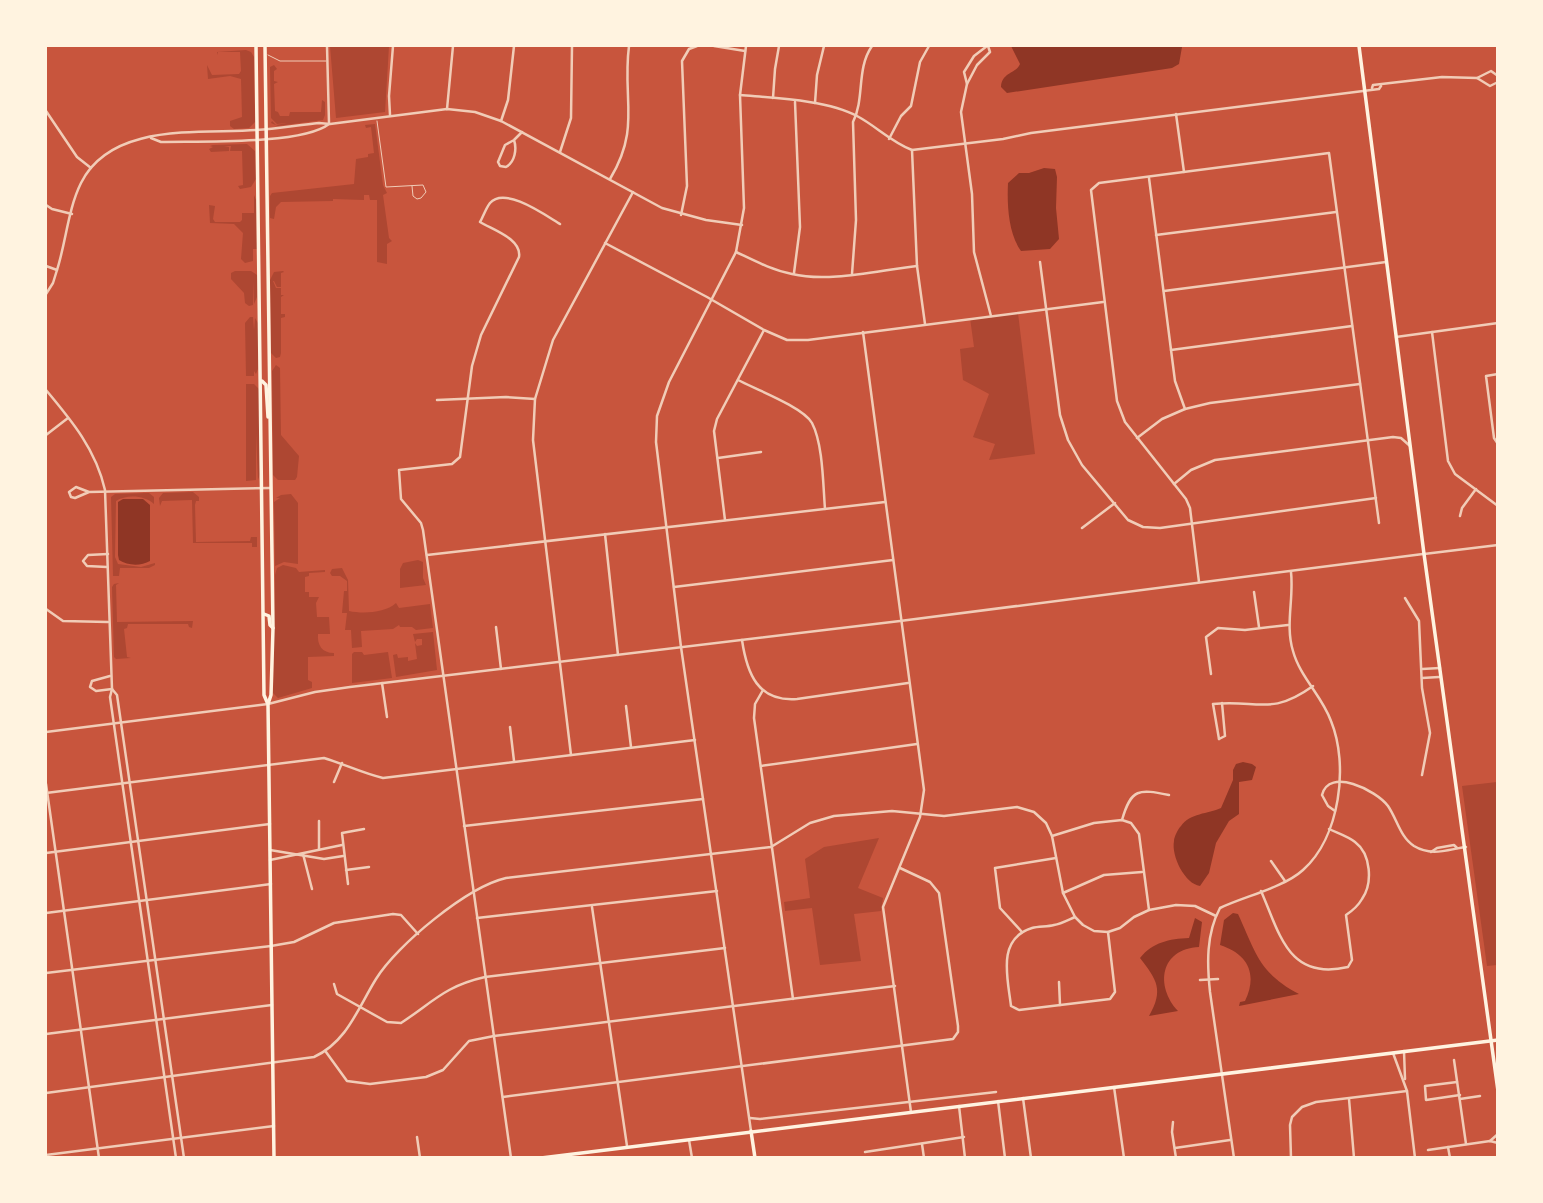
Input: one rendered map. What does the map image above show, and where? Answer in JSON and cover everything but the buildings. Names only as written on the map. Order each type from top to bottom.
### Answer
[{"type":"main road","points":[[257,46],[264,695],[268,704]]},
{"type":"main road","points":[[264,46],[273,628],[271,695],[268,704],[274,1157]]},
{"type":"main road","points":[[1359,46],[1497,1091]]},
{"type":"main road","points":[[261,380],[265,385],[266,410],[270,422]]},
{"type":"main road","points":[[264,614],[269,616],[273,628]]},
{"type":"main road","points":[[541,1157],[1497,1040]]},
{"type":"main road","points":[[751,1131],[755,1157]]},
{"type":"street","points":[[327,46],[330,124]]},
{"type":"street","points":[[390,115],[393,46]]},
{"type":"street","points":[[447,109],[453,46]]},
{"type":"street","points":[[501,121],[508,100],[514,46]]},
{"type":"street","points":[[560,152],[571,118],[572,46]]},
{"type":"street","points":[[610,179],[625,151],[629,130],[629,46]]},
{"type":"street","points":[[681,215],[687,187],[682,61],[689,49],[696,46]]},
{"type":"street","points":[[714,46],[745,51]]},
{"type":"street","points":[[746,46],[740,95],[742,225],[736,252],[669,382],[657,416],[656,442],[681,647],[751,1131]]},
{"type":"street","points":[[773,98],[779,46]]},
{"type":"street","points":[[815,103],[817,75],[824,46]]},
{"type":"street","points":[[852,274],[856,220],[853,122],[863,66],[872,46]]},
{"type":"street","points":[[889,139],[901,116],[911,106],[920,62],[929,46]]},
{"type":"street","points":[[967,84],[964,72],[974,56],[987,46],[990,52],[977,65],[967,84],[961,113],[967,145],[974,252],[991,316]]},
{"type":"street","points":[[740,95],[815,103],[856,116],[889,139],[912,150],[967,145],[1031,133],[1379,89],[1381,86],[1436,78],[1477,78],[1491,71],[1497,76]]},
{"type":"street","points":[[1477,78],[1490,86],[1497,82]]},
{"type":"street","points":[[794,275],[800,227],[795,102]]},
{"type":"street","points":[[46,294],[53,283],[82,182],[91,168],[115,148],[163,134],[330,124],[447,109],[475,112],[501,121],[662,208],[681,215],[742,225]]},
{"type":"street","points":[[46,111],[77,157],[91,168]]},
{"type":"street","points":[[1176,114],[1184,172]]},
{"type":"street","points":[[150,138],[161,142],[258,140],[320,131],[330,124]]},
{"type":"street","points":[[514,140],[516,149],[510,164],[502,167],[498,162],[505,145],[522,132]]},
{"type":"street","points":[[912,150],[917,265],[925,324]]},
{"type":"street","points":[[1199,582],[1190,508],[1125,422],[1117,401],[1091,190],[1099,183],[1329,153],[1379,523]]},
{"type":"street","points":[[1149,177],[1175,382],[1185,409]]},
{"type":"street","points":[[571,755],[533,440],[535,398],[553,340],[633,191]]},
{"type":"street","points":[[511,1157],[427,555],[421,523],[401,499],[399,470],[452,464],[461,452],[472,366],[481,335],[520,251],[516,243],[480,222],[490,202],[509,197],[560,224]]},
{"type":"street","points":[[46,205],[72,214]]},
{"type":"street","points":[[1156,235],[1337,212]]},
{"type":"street","points":[[605,243],[787,340],[808,340],[1105,302]]},
{"type":"street","points":[[736,252],[794,275],[821,277],[917,265]]},
{"type":"street","points":[[1041,262],[1060,415],[1068,440],[1082,465],[1128,520],[1143,527],[1160,528],[1376,498]]},
{"type":"street","points":[[1164,291],[1387,262]]},
{"type":"street","points":[[46,266],[57,270]]},
{"type":"street","points":[[1396,337],[1497,323]]},
{"type":"street","points":[[1171,350],[1352,326]]},
{"type":"street","points":[[725,520],[714,431],[717,419],[764,330]]},
{"type":"street","points":[[863,332],[924,790],[920,814],[883,907],[911,1112]]},
{"type":"street","points":[[1432,332],[1448,461],[1455,474],[1497,506]]},
{"type":"street","points":[[1497,374],[1486,376],[1497,444]]},
{"type":"street","points":[[738,380],[800,412],[811,421],[818,439],[825,509]]},
{"type":"street","points":[[1137,438],[1162,419],[1185,409],[1210,403],[1360,384]]},
{"type":"street","points":[[46,390],[85,440],[97,462],[105,490],[112,689],[110,697],[176,1157]]},
{"type":"street","points":[[437,400],[535,398]]},
{"type":"street","points":[[46,435],[69,417]]},
{"type":"street","points":[[1174,484],[1191,470],[1215,460],[1401,438],[1410,446]]},
{"type":"street","points":[[718,458],[761,452]]},
{"type":"street","points":[[89,492],[74,487],[69,494],[75,498],[89,492],[105,490],[270,488]]},
{"type":"street","points":[[1460,516],[1462,508],[1476,489]]},
{"type":"street","points":[[427,555],[885,502]]},
{"type":"street","points":[[1082,528],[1115,503]]},
{"type":"street","points":[[605,534],[618,655]]},
{"type":"street","points":[[46,732],[268,704],[315,692],[382,683],[1497,545]]},
{"type":"street","points":[[107,567],[87,566],[83,561],[88,555],[108,554]]},
{"type":"street","points":[[674,587],[893,560]]},
{"type":"street","points":[[1234,1157],[1209,979],[1210,931],[1220,908],[1285,881],[1301,872],[1311,861],[1329,829],[1342,782],[1335,731],[1326,708],[1293,653],[1289,625],[1293,589],[1291,570]]},
{"type":"street","points":[[1254,592],[1259,627]]},
{"type":"street","points":[[1405,598],[1419,621],[1421,668],[1430,733],[1422,775]]},
{"type":"street","points":[[46,609],[58,620],[109,622]]},
{"type":"street","points":[[1211,674],[1206,637],[1210,632],[1218,628],[1240,630],[1289,625]]},
{"type":"street","points":[[496,627],[501,668]]},
{"type":"street","points":[[742,640],[750,673],[763,690],[779,698],[791,700],[909,683]]},
{"type":"street","points":[[1421,668],[1440,668]]},
{"type":"street","points":[[110,676],[92,681],[90,687],[96,691],[112,689]]},
{"type":"street","points":[[1422,678],[1441,676]]},
{"type":"street","points":[[382,683],[387,717]]},
{"type":"street","points":[[1222,703],[1225,736],[1219,739],[1213,704],[1222,703],[1255,706],[1273,705],[1293,699],[1313,687]]},
{"type":"street","points":[[112,689],[117,695],[184,1157]]},
{"type":"street","points":[[763,690],[754,711],[793,999]]},
{"type":"street","points":[[626,706],[631,747]]},
{"type":"street","points":[[510,727],[514,761]]},
{"type":"street","points":[[46,793],[324,758],[383,778],[695,740]]},
{"type":"street","points":[[761,766],[918,744]]},
{"type":"street","points":[[334,782],[342,763]]},
{"type":"street","points":[[1335,811],[1328,806],[1322,795],[1328,783],[1342,782],[1362,787],[1387,803],[1404,836],[1415,847],[1431,852],[1455,851],[1457,848],[1466,847]]},
{"type":"street","points":[[46,784],[99,1157]]},
{"type":"street","points":[[1122,820],[1127,801],[1138,792],[1169,795]]},
{"type":"street","points":[[464,826],[703,799]]},
{"type":"street","points":[[46,1093],[314,1058],[340,1041],[377,976],[418,934],[472,892],[506,878],[771,847],[810,823],[834,816],[892,811],[956,815],[1017,807],[1034,812],[1046,823],[1052,836],[1062,893],[1083,925],[1094,931],[1108,932],[1120,928],[1149,910],[1176,905],[1195,906],[1216,916]]},
{"type":"street","points":[[1052,836],[1094,823],[1122,820],[1131,823],[1139,834],[1149,910]]},
{"type":"street","points":[[319,821],[319,849]]},
{"type":"street","points":[[46,853],[270,824]]},
{"type":"street","points":[[348,884],[342,833],[364,829]]},
{"type":"street","points":[[1261,891],[1286,950],[1296,959],[1322,969],[1348,967],[1352,960],[1346,915],[1362,900],[1368,888],[1369,875],[1363,849],[1354,841],[1329,829]]},
{"type":"street","points":[[270,860],[342,845]]},
{"type":"street","points":[[270,850],[324,859],[343,856]]},
{"type":"street","points":[[303,854],[312,889]]},
{"type":"street","points":[[1022,932],[1000,908],[995,868],[1056,858]]},
{"type":"street","points":[[1271,861],[1285,881]]},
{"type":"street","points":[[346,870],[369,867]]},
{"type":"street","points":[[503,1097],[948,1041],[956,1036],[958,1026],[939,893],[930,882],[899,867]]},
{"type":"street","points":[[1062,893],[1104,875],[1143,872]]},
{"type":"street","points":[[46,913],[271,884]]},
{"type":"street","points":[[477,918],[716,891]]},
{"type":"street","points":[[592,907],[606,988],[608,1022],[627,1146]]},
{"type":"street","points":[[46,973],[271,946],[294,942],[334,923],[393,914],[401,915],[418,934]]},
{"type":"street","points":[[1075,916],[1056,925],[1022,932],[1012,943],[1007,954],[1006,967],[1012,1006],[1019,1010],[1110,999],[1115,992],[1108,932]]},
{"type":"street","points":[[334,984],[337,994],[387,1022],[401,1023],[439,994],[485,976],[725,948]]},
{"type":"street","points":[[1200,980],[1218,979]]},
{"type":"street","points":[[1059,982],[1060,1005]]},
{"type":"street","points":[[326,1052],[347,1081],[370,1084],[426,1077],[443,1070],[469,1041],[494,1036],[895,986]]},
{"type":"street","points":[[46,1034],[272,1005]]},
{"type":"street","points":[[1404,1051],[1405,1082],[1415,1157]]},
{"type":"street","points":[[1392,1053],[1405,1082]]},
{"type":"street","points":[[1454,1060],[1466,1144]]},
{"type":"street","points":[[1457,1082],[1425,1086],[1426,1100],[1480,1096]]},
{"type":"street","points":[[1114,1087],[1124,1157]]},
{"type":"street","points":[[1291,1157],[1290,1125],[1297,1111],[1309,1104],[1407,1091]]},
{"type":"street","points":[[750,1118],[996,1092]]},
{"type":"street","points":[[1023,1098],[1031,1157]]},
{"type":"street","points":[[1349,1099],[1354,1157]]},
{"type":"street","points":[[998,1101],[1005,1157]]},
{"type":"street","points":[[959,1106],[965,1157]]},
{"type":"street","points":[[1173,1122],[1175,1157]]},
{"type":"street","points":[[46,1155],[274,1126]]},
{"type":"street","points":[[1490,1141],[1497,1134]]},
{"type":"street","points":[[417,1137],[420,1157]]},
{"type":"street","points":[[865,1153],[964,1138]]},
{"type":"street","points":[[689,1139],[692,1157]]},
{"type":"street","points":[[1175,1148],[1231,1139]]},
{"type":"street","points":[[1428,1150],[1490,1141],[1497,1143]]},
{"type":"street","points":[[922,1144],[924,1157]]},
{"type":"street","points":[[1448,1147],[1450,1157]]},
{"type":"lane","points":[[265,52],[280,61],[328,61]]},
{"type":"lane","points":[[377,117],[386,187],[412,186],[424,186],[426,192],[417,199],[413,196],[412,186]]},
{"type":"shaded area","points":[[330,46],[389,46],[385,112],[336,118]]},
{"type":"shaded area","points":[[1011,46],[1182,47],[1179,64],[1172,68],[1007,93],[1001,87],[1002,82],[1020,64]]},
{"type":"shaded area","points":[[246,50],[254,57],[255,122],[249,128],[234,129],[230,126],[230,121],[242,117],[241,79],[230,76],[208,79],[207,65],[212,75],[239,74],[240,52],[218,52],[217,55],[217,52]]},
{"type":"shaded area","points":[[274,65],[277,69],[274,71],[274,81],[278,82],[274,84],[275,111],[280,116],[289,116],[290,112],[321,112],[322,100],[325,102],[323,120],[278,126],[271,123],[272,121],[276,125],[287,123],[277,124],[271,118],[270,67]]},
{"type":"shaded area","points":[[375,124],[383,185],[387,193],[383,195],[389,238],[392,241],[387,244],[387,264],[377,262],[377,200],[370,200],[369,195],[364,195],[364,200],[281,202],[276,207],[274,219],[270,218],[272,193],[354,184],[356,159],[374,153],[371,127],[366,128],[365,125]]},
{"type":"shaded area","points":[[247,144],[255,151],[256,179],[251,187],[240,189],[238,186],[243,185],[242,151],[230,151],[231,146],[224,146],[229,147],[229,151],[211,152],[209,149],[213,145]]},
{"type":"shaded area","points":[[1044,168],[1055,169],[1057,177],[1059,239],[1050,249],[1021,251],[1011,227],[1008,183],[1019,173]]},
{"type":"shaded area","points":[[254,195],[257,249],[253,249],[253,261],[245,263],[241,259],[243,233],[234,224],[210,223],[209,205],[215,206],[215,222],[240,222],[242,213],[254,213]]},
{"type":"shaded area","points":[[251,271],[257,275],[257,297],[254,304],[254,281],[253,305],[245,303],[244,293],[231,279],[231,273]]},
{"type":"shaded area","points":[[283,271],[281,287],[277,287],[273,281],[276,288],[281,288],[281,295],[284,295],[281,297],[281,314],[285,314],[285,317],[281,318],[281,353],[280,357],[276,358],[271,353],[270,280],[274,272]]},
{"type":"shaded area","points":[[1018,313],[1035,454],[989,460],[995,444],[973,437],[989,394],[963,380],[960,349],[974,347],[970,318]]},
{"type":"shaded area","points":[[253,317],[254,330],[255,318],[258,323],[258,369],[256,374],[254,371],[254,376],[246,376],[245,323]]},
{"type":"shaded area","points":[[276,365],[280,368],[281,435],[299,456],[295,480],[278,480],[273,475],[272,371]]},
{"type":"shaded area","points":[[246,384],[254,384],[259,389],[260,474],[258,480],[256,433],[256,480],[246,481]]},
{"type":"shaded area","points":[[193,492],[199,497],[195,505],[196,542],[250,541],[251,537],[257,537],[257,547],[252,547],[252,543],[193,543],[192,500],[162,501],[160,506],[159,498],[163,493]]},
{"type":"shaded area","points":[[149,493],[154,497],[154,504],[135,496],[116,501],[115,557],[118,564],[141,567],[155,565],[149,568],[120,568],[119,576],[113,576],[111,497],[115,494]]},
{"type":"shaded area","points":[[291,494],[298,503],[298,564],[284,562],[275,566],[274,502],[281,495]]},
{"type":"shaded area","points":[[123,499],[143,499],[150,505],[150,561],[130,564],[119,560],[118,555],[118,502]]},
{"type":"shaded area","points":[[418,560],[423,562],[426,585],[400,588],[400,569],[403,563]]},
{"type":"shaded area","points":[[283,565],[296,568],[299,572],[325,570],[309,573],[309,576],[305,577],[305,592],[309,592],[309,597],[319,597],[316,603],[317,617],[329,617],[330,634],[318,634],[318,638],[321,648],[334,653],[334,656],[308,657],[308,680],[312,682],[312,688],[278,698],[273,693],[275,575],[277,568]]},
{"type":"shaded area","points":[[342,568],[348,580],[349,611],[374,612],[396,603],[399,608],[430,604],[433,628],[416,630],[399,625],[393,629],[361,631],[362,647],[352,648],[351,630],[345,630],[347,613],[342,613],[347,581],[330,573],[332,569]]},
{"type":"shaded area","points":[[119,583],[116,585],[117,622],[193,621],[192,628],[188,624],[128,624],[124,629],[127,657],[131,658],[116,659],[112,587]]},
{"type":"shaded area","points":[[433,632],[437,670],[396,677],[393,655],[397,654],[398,658],[408,657],[408,661],[417,659],[415,643],[417,646],[422,645],[422,639],[415,642],[413,634]]},
{"type":"shaded area","points":[[354,652],[362,652],[364,655],[388,652],[392,678],[352,683]]},
{"type":"shaded area","points":[[1243,762],[1256,767],[1252,780],[1239,782],[1239,814],[1229,821],[1216,843],[1209,873],[1200,886],[1194,884],[1184,875],[1177,861],[1175,835],[1189,819],[1221,808],[1233,780],[1233,770],[1236,764]]},
{"type":"shaded area","points":[[1497,782],[1497,965],[1487,966],[1462,786]]},
{"type":"shaded area","points":[[879,838],[858,888],[883,898],[881,911],[854,914],[861,961],[820,965],[812,908],[785,911],[784,902],[810,898],[805,859],[824,847]]},
{"type":"shaded area","points":[[1233,913],[1238,914],[1267,970],[1299,994],[1239,1006],[1240,1002],[1245,1001],[1249,991],[1251,982],[1248,966],[1238,954],[1220,945],[1224,920]]},
{"type":"shaded area","points":[[1195,918],[1202,922],[1199,947],[1176,954],[1165,970],[1166,991],[1178,1011],[1149,1016],[1157,992],[1151,973],[1140,958],[1150,948],[1162,942],[1189,938]]}]
